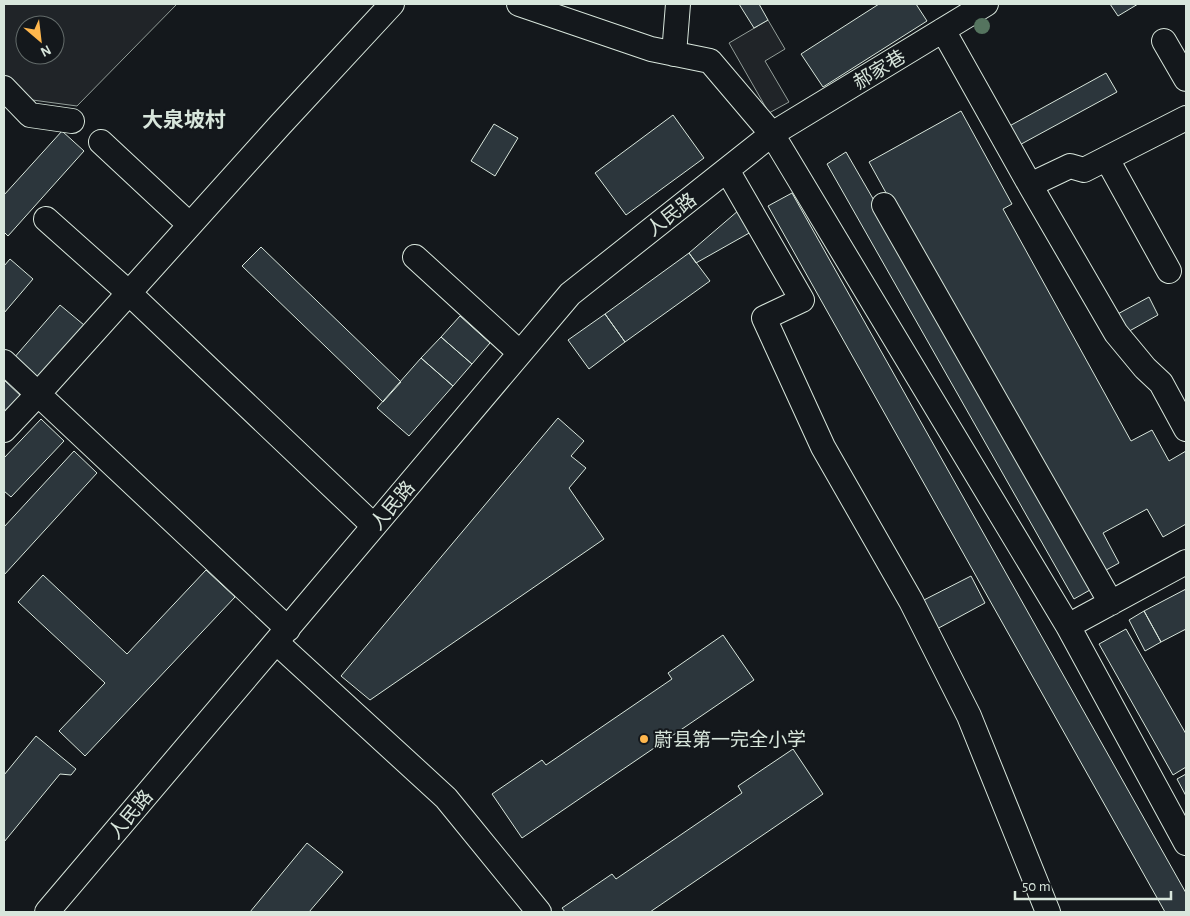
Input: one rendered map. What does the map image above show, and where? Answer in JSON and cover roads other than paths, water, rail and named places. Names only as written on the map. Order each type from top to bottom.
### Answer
[{"type":"street","points":[[4,430],[392,4]]},
{"type":"street","points":[[519,4],[652,48],[710,61],[772,134],[1068,626],[1186,843]]},
{"type":"street","points":[[674,54],[678,4]]},
{"type":"street","name":"郝家巷","points":[[772,134],[986,4]]},
{"type":"street","points":[[943,30],[1030,185],[1116,332],[1145,368],[1161,383],[1186,429]]},
{"type":"street","points":[[1164,41],[1186,79]]},
{"type":"street","points":[[4,88],[30,115],[72,121]]},
{"type":"street","points":[[1030,185],[1070,166],[1084,170],[1186,118]]},
{"type":"street","name":"人民路","points":[[47,912],[570,294],[772,134]]},
{"type":"street","points":[[101,142],[190,226]]},
{"type":"street","points":[[1107,159],[1170,271]]},
{"type":"street","points":[[727,170],[802,300],[764,318],[823,447],[911,601],[969,716],[1048,912]]},
{"type":"street","points":[[884,205],[1111,603]]},
{"type":"street","points":[[46,219],[129,293],[374,526]]},
{"type":"street","points":[[415,257],[520,353]]},
{"type":"street","points":[[4,362],[446,798],[539,912]]},
{"type":"street","points":[[1068,626],[1186,562]]},
{"type":"place","name":"蔚县第一完全小学","points":[[644,739]]},
{"type":"district","name":"大泉坡村","points":[[184,120]]}]
